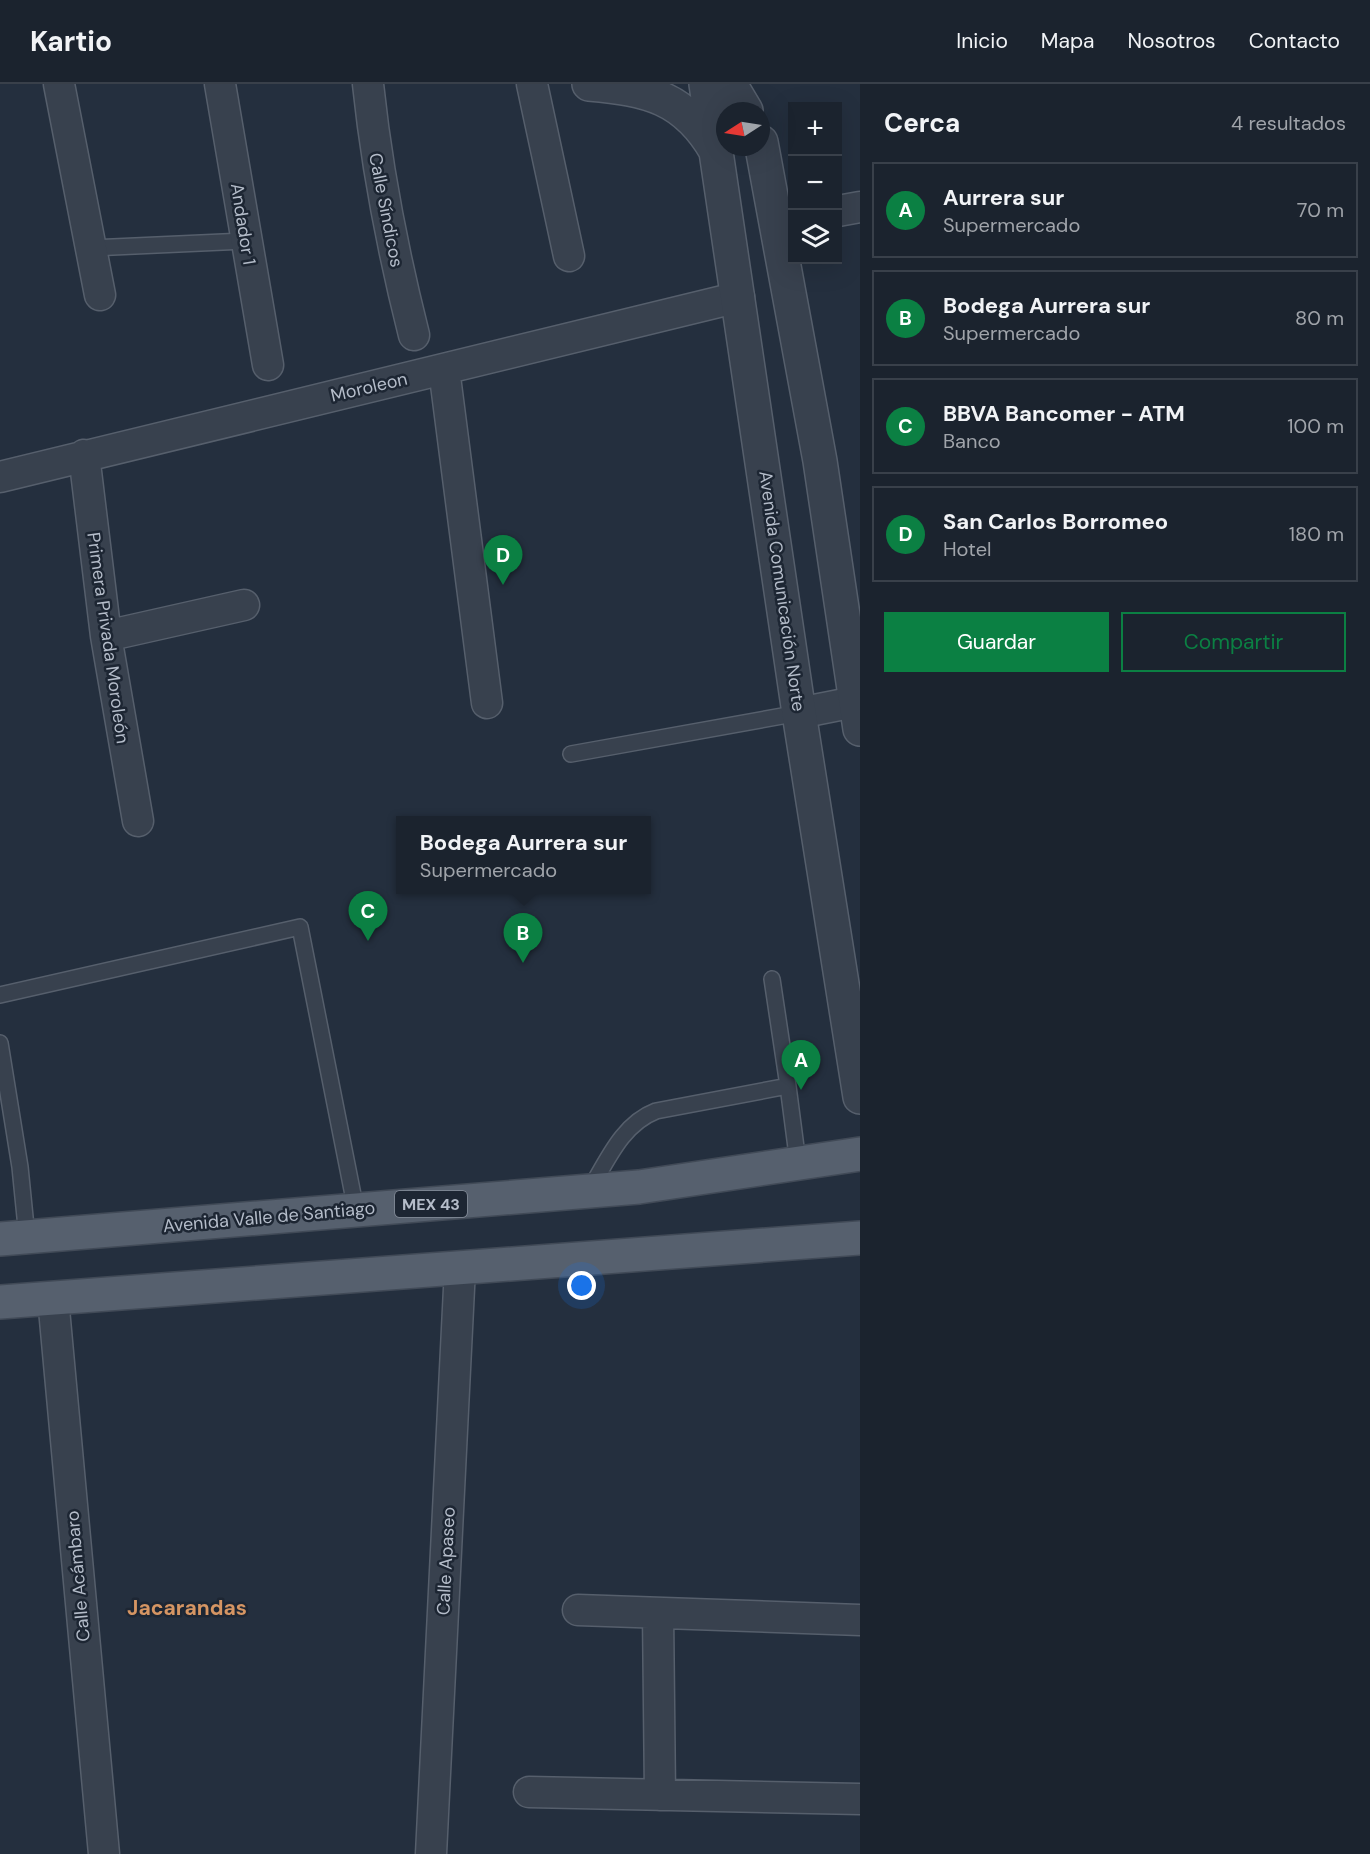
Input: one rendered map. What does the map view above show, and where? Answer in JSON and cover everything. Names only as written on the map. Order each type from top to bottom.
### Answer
[{"type":"main road","name":"Avenida Valle de Santiago","points":[[13,1238],[639,1187],[860,1154]]},
{"type":"main road","points":[[0,1302],[860,1239]]},
{"type":"street","points":[[59,84],[100,294]]},
{"type":"street","name":"Andador 1","points":[[220,84],[268,365]]},
{"type":"street","name":"Calle Síndicos","points":[[368,84],[375,152],[391,244],[414,335]]},
{"type":"street","points":[[532,84],[569,256]]},
{"type":"street","points":[[601,84],[643,91],[679,107],[695,120],[716,152]]},
{"type":"street","name":"Avenida Comunicación Norte","points":[[706,84],[716,147]]},
{"type":"street","points":[[730,84],[741,102]]},
{"type":"street","points":[[750,84],[753,102]]},
{"type":"street","name":"Avenida Comunicación Norte","points":[[717,156],[799,713],[860,1097]]},
{"type":"street","points":[[764,156],[785,222],[859,711],[799,713]]},
{"type":"street","points":[[842,210],[860,207]]},
{"type":"street","name":"Moroleon","points":[[0,477],[739,297]]},
{"type":"street","points":[[444,369],[487,703]]},
{"type":"street","name":"Primera Privada Moroleón","points":[[84,455],[106,636],[138,821]]},
{"type":"street","points":[[106,636],[244,605]]},
{"type":"street","name":"Calle Apaseo","points":[[432,1854],[460,1268]]},
{"type":"street","name":"Calle Acámbaro","points":[[53,1298],[104,1854]]},
{"type":"street","points":[[578,1610],[860,1620]]},
{"type":"street","points":[[658,1613],[660,1795]]},
{"type":"street","points":[[529,1792],[860,1799]]},
{"type":"lane","points":[[91,248],[245,241]]},
{"type":"lane","points":[[571,754],[799,713]]},
{"type":"lane","points":[[0,995],[300,927],[356,1210]]},
{"type":"lane","points":[[772,979],[798,1163]]},
{"type":"lane","points":[[0,1042],[20,1167],[13,1238]]},
{"type":"lane","points":[[589,1191],[623,1135],[639,1118],[656,1111],[788,1086]]},
{"type":"place","name":"San Carlos Borromeo","points":[[503,585]]},
{"type":"place","name":"BBVA Bancomer - ATM","points":[[368,941]]},
{"type":"place","name":"Bodega Aurrera sur","points":[[523,963]]},
{"type":"place","name":"Aurrera sur","points":[[801,1090]]},
{"type":"district","name":"Jacarandas","points":[[187,1608]]}]
